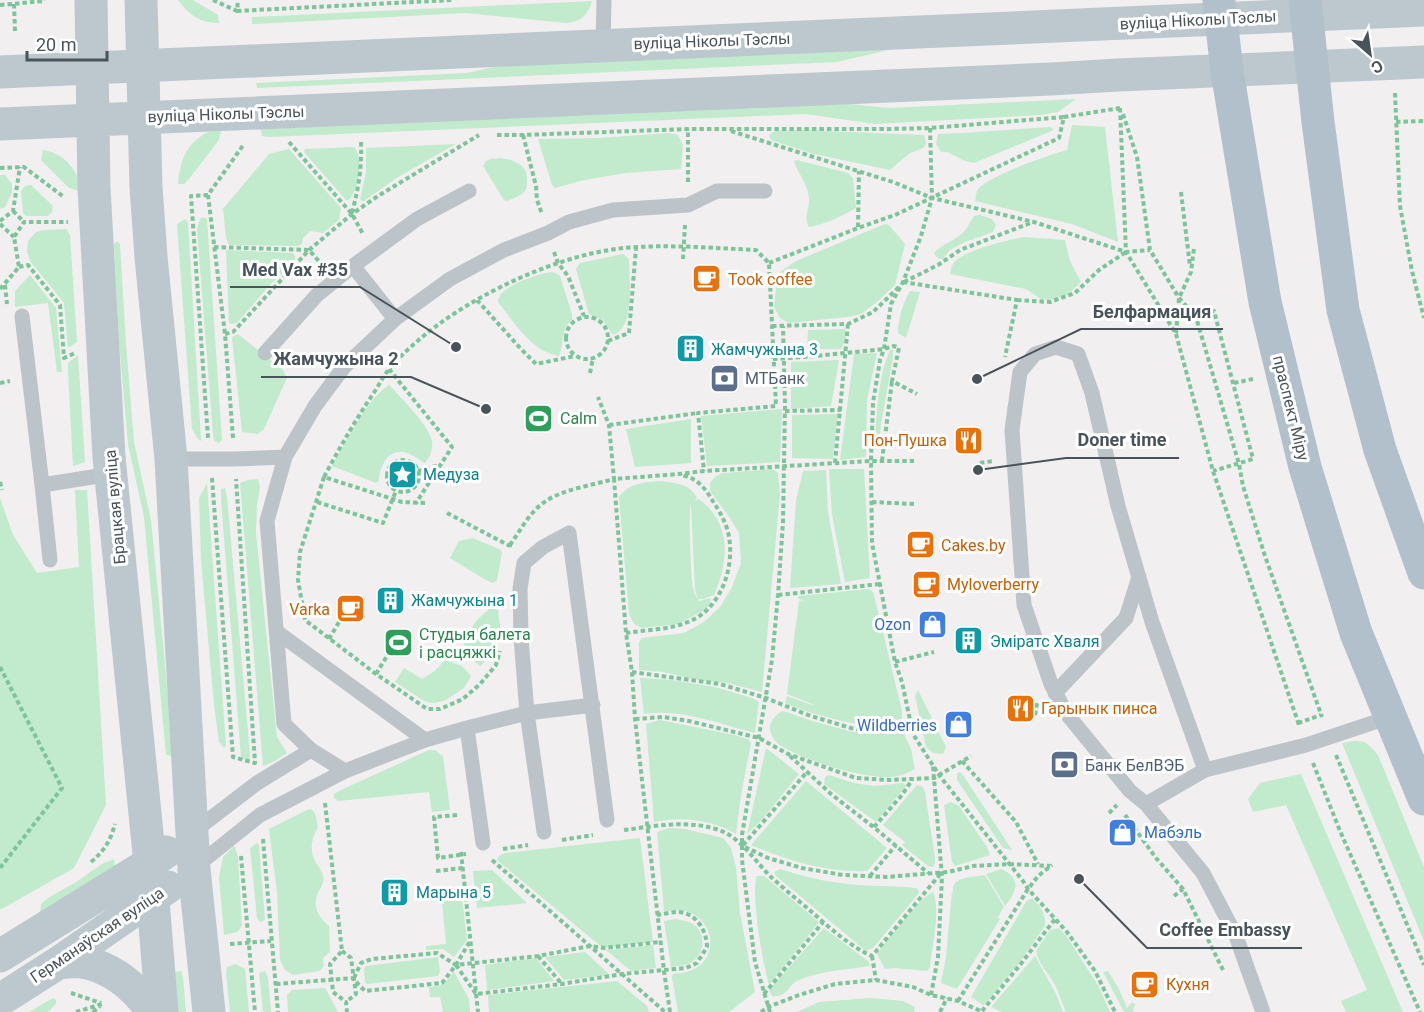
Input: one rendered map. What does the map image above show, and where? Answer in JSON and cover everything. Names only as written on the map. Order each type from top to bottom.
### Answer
[{"type":"main road","name":"Брацкая вуліца","points":[[91,0],[95,212],[111,474],[150,863],[162,1012]]},
{"type":"main road","points":[[141,0],[146,187],[171,459],[194,868],[209,1012]]},
{"type":"main road","name":"вуліца Ніколы Тэслы","points":[[0,72],[603,46],[1220,10],[1305,8],[1424,10]]},
{"type":"main road","points":[[1305,8],[1343,310],[1380,450],[1424,573]]},
{"type":"main road","name":"праспект Міру","points":[[1220,10],[1227,71],[1265,302],[1300,446],[1356,633],[1424,799]]},
{"type":"main road","name":"вуліца Ніколы Тэслы","points":[[0,124],[1424,62]]},
{"type":"main road","name":"Германаўская вуліца","points":[[0,956],[150,863],[192,833]]},
{"type":"main road","name":"Германаўская вуліца","points":[[0,1000],[63,977],[153,899],[194,868]]},
{"type":"main road","points":[[63,977],[81,962],[99,967],[134,988],[153,1012]]},
{"type":"lane","points":[[603,46],[604,0]]},
{"type":"lane","points":[[265,353],[317,295],[353,266],[417,219],[469,190]]},
{"type":"lane","points":[[345,771],[310,750],[284,724],[267,521],[285,457],[315,406],[344,366],[395,319],[450,279],[504,250],[569,222],[613,210],[688,205],[717,191],[765,191]]},
{"type":"lane","points":[[353,266],[395,319]]},
{"type":"lane","points":[[22,316],[50,560]]},
{"type":"lane","points":[[1205,770],[1139,577],[1118,506],[1092,393],[1078,354],[1056,347],[1035,354],[1020,372],[1012,430],[1024,605],[1051,684],[1066,712],[1130,791],[1146,804],[1203,873],[1236,936],[1263,1012]]},
{"type":"lane","points":[[171,459],[285,457]]},
{"type":"lane","points":[[42,485],[111,474]]},
{"type":"lane","points":[[544,832],[527,713],[520,589],[525,563],[543,547],[569,533],[608,820]]},
{"type":"lane","points":[[1056,693],[1126,618],[1139,577]]},
{"type":"lane","points":[[277,632],[425,740]]},
{"type":"lane","points":[[194,868],[260,815],[345,771],[425,740],[467,728],[527,713],[592,705]]},
{"type":"lane","points":[[1146,804],[1205,770],[1306,746],[1390,717]]},
{"type":"lane","points":[[467,728],[483,843]]},
{"type":"lane","points":[[192,833],[256,783],[310,750]]},
{"type":"path","points":[[0,5],[44,2],[44,0]]},
{"type":"path","points":[[213,0],[237,11],[452,0]]},
{"type":"path","points":[[237,11],[238,0]]},
{"type":"path","points":[[14,4],[15,31]]},
{"type":"path","points":[[1395,92],[1400,206],[1412,271],[1424,318]]},
{"type":"path","points":[[490,135],[688,129],[930,128],[1064,117],[1120,108]]},
{"type":"path","points":[[1120,108],[1137,157],[1150,250],[1179,298],[1196,317],[1265,556],[1329,737],[1424,965]]},
{"type":"path","points":[[1120,108],[1126,252],[1176,334],[1213,471],[1306,746],[1340,831],[1420,1012]]},
{"type":"path","points":[[769,263],[895,215],[1059,138],[1064,117]]},
{"type":"path","points":[[1396,122],[1424,121]]},
{"type":"path","points":[[930,128],[932,198],[921,236],[903,282],[891,304],[873,403],[872,543],[895,662],[902,682],[913,734],[939,775],[1028,889],[1067,932],[1095,971],[1115,1012]]},
{"type":"path","points":[[725,129],[893,182],[932,198],[1034,222],[1126,252],[1150,250]]},
{"type":"path","points":[[225,334],[233,332],[309,250],[352,214],[479,135],[468,135]]},
{"type":"path","points":[[523,135],[536,186],[537,200],[558,263],[568,276],[584,316]]},
{"type":"path","points":[[351,140],[361,139],[362,163],[352,214]]},
{"type":"path","points":[[289,142],[299,142]]},
{"type":"path","points":[[234,445],[225,334],[208,195],[243,144],[254,144]]},
{"type":"path","points":[[19,267],[14,237],[0,222],[13,211],[20,167]]},
{"type":"path","points":[[858,228],[859,171]]},
{"type":"path","points":[[1181,192],[1191,272]]},
{"type":"path","points":[[208,195],[191,196],[233,757],[255,763],[236,477]]},
{"type":"path","points":[[13,211],[24,222],[75,222]]},
{"type":"path","points":[[14,237],[24,222]]},
{"type":"path","points":[[772,326],[848,324],[873,312],[903,282],[938,265],[960,250],[1034,222]]},
{"type":"path","points":[[214,247],[309,250]]},
{"type":"path","points":[[502,644],[496,665],[463,699],[440,709],[427,709],[375,674],[305,620],[298,580],[300,552],[324,477],[356,418],[389,369],[431,330],[477,300],[517,278],[594,252],[683,247],[756,250],[769,263],[776,406]]},
{"type":"path","points":[[608,341],[629,333],[636,248]]},
{"type":"path","points":[[1176,334],[1179,298],[1191,272],[1194,248]]},
{"type":"path","points":[[903,282],[1017,300],[1050,302],[1075,293],[1099,270],[1126,252]]},
{"type":"path","points":[[0,289],[19,267],[28,266],[60,305],[64,358],[83,348]]},
{"type":"path","points":[[477,300],[536,364],[575,356]]},
{"type":"path","points":[[1003,363],[1017,300]]},
{"type":"path","points":[[1196,317],[1214,311],[1253,459],[1213,471]]},
{"type":"path","points":[[584,316],[590,316],[597,318],[606,328],[608,341],[603,352],[593,358],[584,359],[570,352],[566,333],[572,322],[584,316]]},
{"type":"path","points":[[835,464],[848,324]]},
{"type":"path","points":[[769,1010],[755,962],[742,860],[742,835],[772,660],[778,595],[783,522],[785,409],[783,326]]},
{"type":"path","points":[[773,358],[894,346],[899,348],[892,381],[882,461]]},
{"type":"path","points":[[590,373],[593,358]]},
{"type":"path","points":[[389,369],[452,447],[416,503]]},
{"type":"path","points":[[892,381],[917,394]]},
{"type":"path","points":[[598,397],[609,425],[626,633],[670,1012]]},
{"type":"path","points":[[609,425],[698,413],[776,406],[785,409],[841,410]]},
{"type":"path","points":[[698,413],[704,471]]},
{"type":"path","points":[[401,460],[412,463],[418,471],[418,481],[406,492],[396,491],[388,484],[388,468],[401,460]]},
{"type":"path","points":[[507,556],[510,546],[544,501],[562,493],[614,479],[784,466],[914,461]]},
{"type":"path","points":[[980,463],[993,461]]},
{"type":"path","points":[[418,471],[440,465]]},
{"type":"path","points":[[626,633],[684,625],[708,609],[723,589],[730,554],[728,533],[723,517],[703,487],[694,479],[679,474]]},
{"type":"path","points":[[324,477],[402,502],[425,503]]},
{"type":"path","points":[[0,483],[2,490]]},
{"type":"path","points":[[316,502],[383,523],[396,491]]},
{"type":"path","points":[[872,502],[914,504]]},
{"type":"path","points":[[447,513],[510,546]]},
{"type":"path","points":[[778,595],[880,584]]},
{"type":"path","points":[[329,639],[339,622]]},
{"type":"path","points":[[895,662],[934,652]]},
{"type":"path","points":[[375,674],[387,656]]},
{"type":"path","points":[[0,667],[62,788],[0,868]]},
{"type":"path","points":[[632,672],[720,684],[854,729],[886,732],[912,728]]},
{"type":"path","points":[[1039,698],[1045,707]]},
{"type":"path","points":[[635,719],[663,717],[759,738],[788,754],[856,778],[889,780],[934,778],[971,756]]},
{"type":"path","points":[[788,754],[831,794],[929,873]]},
{"type":"path","points":[[962,761],[1016,822],[1039,865]]},
{"type":"path","points":[[930,995],[938,957],[942,872],[933,765]]},
{"type":"path","points":[[742,845],[807,772]]},
{"type":"path","points":[[874,827],[913,779]]},
{"type":"path","points":[[324,794],[342,951],[351,958],[356,994],[346,1002]]},
{"type":"path","points":[[1110,797],[1156,858],[1183,889],[1226,974]]},
{"type":"path","points":[[438,858],[434,817],[457,814],[458,824]]},
{"type":"path","points":[[648,827],[674,824],[717,829],[734,838],[770,877],[845,940],[872,956]]},
{"type":"path","points":[[262,835],[278,1012]]},
{"type":"path","points":[[460,844],[478,1012]]},
{"type":"path","points":[[742,845],[768,858],[802,868],[843,875],[886,877],[942,872],[973,866],[1051,865],[1028,889],[958,1001]]},
{"type":"path","points":[[870,876],[896,845]]},
{"type":"path","points":[[241,854],[255,1012]]},
{"type":"path","points":[[492,860],[665,1012]]},
{"type":"path","points":[[436,872],[463,868]]},
{"type":"path","points":[[876,981],[872,956],[942,872]]},
{"type":"path","points":[[476,994],[622,974],[686,968],[697,963],[707,947],[704,930],[699,922],[691,916],[677,912],[657,915]]},
{"type":"path","points":[[760,1012],[799,995],[835,984],[876,981],[913,987],[930,995],[958,1001],[983,1011],[1055,918]]},
{"type":"path","points":[[764,993],[823,922]]},
{"type":"path","points":[[228,945],[272,941]]},
{"type":"path","points":[[354,978],[365,991],[442,983],[470,941]]},
{"type":"path","points":[[456,965],[538,956],[590,946],[604,948],[661,942]]},
{"type":"path","points":[[342,951],[330,964],[333,992],[346,1002],[347,1012]]},
{"type":"path","points":[[354,978],[361,963],[372,959],[436,952],[456,965],[476,994]]},
{"type":"path","points":[[538,956],[562,984]]},
{"type":"path","points":[[63,977],[103,1004]]},
{"type":"path","points":[[276,984],[354,978]]},
{"type":"path","points":[[940,1012],[947,998]]},
{"type":"path","points":[[76,1012],[103,1004]]},
{"type":"path","points":[[93,1012],[103,1004]]},
{"type":"green space","points":[[178,0],[193,0],[218,15],[219,23],[206,22],[196,17]]},
{"type":"green space","points":[[592,1],[583,17],[566,23],[466,13],[252,24],[252,17]]},
{"type":"green space","points":[[905,46],[837,62],[257,88],[256,83],[467,73],[538,57]]},
{"type":"green space","points":[[1076,99],[1058,112],[1040,115],[875,124],[806,114],[269,137],[262,136],[261,131],[262,125],[809,100],[889,108]]},
{"type":"green space","points":[[1072,125],[1105,127],[1118,242],[1072,224],[975,201],[979,188],[994,178],[1067,150]]},
{"type":"green space","points":[[222,126],[219,140],[188,180],[184,184],[178,184],[182,163],[190,147],[202,135]]},
{"type":"green space","points":[[1050,127],[1054,130],[974,163],[941,152],[936,144],[938,134]]},
{"type":"green space","points":[[775,131],[924,135],[925,144],[922,149],[909,154],[890,170],[814,154],[771,140],[769,135]]},
{"type":"green space","points":[[669,133],[678,135],[683,145],[681,169],[626,173],[584,180],[555,188],[552,185],[538,139],[598,138]]},
{"type":"green space","points":[[456,144],[398,177],[364,201],[360,199],[366,172],[366,148]]},
{"type":"green space","points":[[354,147],[359,158],[358,181],[349,200],[346,200],[304,152],[305,149]]},
{"type":"green space","points":[[289,149],[341,208],[339,220],[323,233],[310,231],[303,238],[302,244],[297,246],[229,245],[226,238],[223,209],[269,154]]},
{"type":"green space","points":[[43,150],[58,155],[69,164],[78,177],[83,192],[69,188],[41,160]]},
{"type":"green space","points":[[500,158],[520,164],[527,176],[525,191],[507,201],[504,200],[483,166],[486,161]]},
{"type":"green space","points":[[794,161],[848,173],[853,178],[856,208],[822,224],[809,227],[808,193]]},
{"type":"green space","points":[[0,175],[5,175],[12,184],[12,193],[5,207],[0,209]]},
{"type":"green space","points":[[31,185],[53,206],[48,216],[26,216],[23,213],[21,191],[25,186]]},
{"type":"green space","points":[[980,215],[992,219],[996,225],[993,232],[950,250],[943,259],[936,257],[934,253],[937,250],[962,234],[974,216]]},
{"type":"green space","points":[[203,217],[207,219],[222,440],[219,443],[214,441],[213,434],[197,229]]},
{"type":"green space","points":[[185,219],[188,222],[201,441],[192,429],[177,224]]},
{"type":"green space","points":[[885,224],[889,225],[905,244],[895,285],[877,302],[861,314],[848,317],[789,323],[780,318],[774,307],[780,272],[796,261]]},
{"type":"green space","points":[[66,229],[70,235],[77,342],[68,348],[64,303],[30,261],[27,251],[28,241],[36,232]]},
{"type":"green space","points":[[1024,237],[1065,240],[1070,261],[1081,282],[1067,295],[1049,300],[1041,299],[1026,289],[950,274],[953,264],[966,254],[986,246]]},
{"type":"green space","points":[[117,241],[120,244],[134,442],[151,520],[172,756],[166,755],[144,517],[128,444],[119,341],[114,244]]},
{"type":"green space","points":[[226,250],[293,253],[295,256],[295,260],[237,323],[232,324],[229,323]]},
{"type":"green space","points":[[623,254],[629,259],[630,301],[625,323],[613,335],[603,320],[589,314],[576,269],[580,263]]},
{"type":"green space","points":[[551,272],[560,276],[572,314],[572,320],[564,332],[559,356],[549,353],[532,342],[498,302],[506,289],[532,277]]},
{"type":"green space","points":[[30,275],[56,308],[62,372],[57,372],[48,303],[15,307],[15,291]]},
{"type":"green space","points":[[910,291],[920,292],[906,338],[898,333],[898,328],[901,311]]},
{"type":"green space","points":[[845,329],[846,340],[841,349],[807,349],[808,330]]},
{"type":"green space","points":[[238,334],[283,370],[287,378],[264,429],[258,434],[242,432],[232,337]]},
{"type":"green space","points":[[890,350],[893,350],[893,357],[879,445],[876,447],[879,394]]},
{"type":"green space","points":[[877,353],[867,400],[866,457],[840,460],[854,354]]},
{"type":"green space","points":[[78,355],[85,462],[73,466],[68,363]]},
{"type":"green space","points":[[839,360],[831,406],[791,409],[791,362]]},
{"type":"green space","points":[[389,385],[414,412],[430,435],[432,447],[427,461],[425,463],[404,452],[393,453],[385,460],[379,481],[376,483],[332,466],[372,401]]},
{"type":"green space","points":[[782,409],[780,462],[707,466],[701,416]]},
{"type":"green space","points":[[838,414],[833,459],[792,458],[792,415]]},
{"type":"green space","points":[[691,419],[691,463],[635,467],[626,429]]},
{"type":"green space","points":[[773,469],[778,473],[780,494],[762,692],[727,683],[639,670],[639,642],[642,638],[684,633],[704,622],[720,607],[732,587],[741,563],[739,533],[710,491],[710,483],[722,473]]},
{"type":"green space","points":[[829,469],[864,469],[870,578],[845,582],[832,515]]},
{"type":"green space","points":[[826,470],[828,512],[841,584],[790,588],[796,500],[803,471]]},
{"type":"green space","points":[[258,479],[260,487],[256,533],[277,737],[287,753],[263,766],[240,483]]},
{"type":"green space","points":[[661,481],[687,487],[697,498],[694,501],[699,499],[710,509],[722,531],[725,556],[714,595],[698,599],[695,590],[691,504],[693,588],[695,595],[699,601],[711,598],[710,604],[705,610],[678,624],[642,628],[634,624],[629,614],[619,497],[632,486]]},
{"type":"green space","points":[[207,483],[226,746],[224,748],[219,742],[214,705],[201,560],[199,498]]},
{"type":"green space","points":[[225,488],[250,754],[247,760],[241,758],[221,499],[221,489]]},
{"type":"green space","points":[[75,490],[87,490],[106,805],[74,868],[0,910],[0,498],[13,535],[37,573],[79,567]]},
{"type":"green space","points":[[473,538],[501,550],[497,580],[493,583],[450,558],[459,541]]},
{"type":"green space","points":[[869,589],[873,592],[875,599],[902,719],[890,726],[867,726],[822,716],[785,703],[787,696],[815,705],[787,694],[799,601],[804,600],[798,599],[798,596]]},
{"type":"green space","points":[[490,608],[498,610],[501,633],[490,657],[480,666],[474,661],[463,642],[476,621]]},
{"type":"green space","points":[[445,660],[462,666],[471,676],[464,688],[446,700],[435,703],[426,702],[395,682],[404,668],[422,679],[435,671]]},
{"type":"green space","points":[[640,678],[672,680],[715,687],[752,698],[759,702],[755,733],[686,715],[644,714]]},
{"type":"green space","points":[[918,690],[946,747],[943,754],[933,753],[926,747],[915,696]]},
{"type":"green space","points":[[782,711],[853,732],[904,734],[911,749],[915,769],[895,777],[878,777],[825,765],[801,756],[776,742],[771,733],[770,725],[774,717]]},
{"type":"green space","points":[[660,720],[734,735],[748,739],[751,743],[736,834],[717,825],[696,820],[675,819],[654,822],[646,724]]},
{"type":"green space","points":[[1354,741],[1368,744],[1378,755],[1424,867],[1424,941],[1342,743]]},
{"type":"green space","points":[[766,748],[799,774],[761,821],[747,834]]},
{"type":"green space","points":[[429,750],[435,750],[443,756],[450,810],[432,812],[429,792],[338,801],[334,798],[334,794],[341,790]]},
{"type":"green space","points":[[960,772],[1012,850],[1003,848],[957,780],[957,773]]},
{"type":"green space","points":[[1301,774],[1403,1012],[1346,1012],[1341,1001],[1367,990],[1286,805],[1253,812],[1248,799],[1260,783]]},
{"type":"green space","points":[[829,775],[854,783],[874,786],[903,783],[906,786],[876,822],[824,784],[825,777]]},
{"type":"green space","points":[[806,781],[887,848],[867,871],[822,868],[779,856],[751,845]]},
{"type":"green space","points":[[917,785],[923,787],[925,792],[935,858],[933,867],[928,866],[902,845],[905,842],[883,825]]},
{"type":"green space","points":[[951,802],[959,806],[990,855],[955,866],[952,862],[944,805]]},
{"type":"green space","points":[[311,809],[315,813],[318,827],[312,841],[312,854],[322,872],[323,879],[323,884],[317,894],[316,905],[321,918],[329,926],[330,952],[323,958],[324,966],[319,971],[293,975],[285,970],[280,960],[277,892],[269,829]]},
{"type":"green space","points":[[669,828],[685,829],[723,838],[731,848],[736,867],[740,913],[755,992],[729,1012],[678,1012],[673,974],[696,968],[703,962],[708,954],[710,938],[703,922],[696,916],[682,911],[664,911],[657,832]]},
{"type":"green space","points":[[640,838],[653,942],[603,948],[497,860],[505,853]]},
{"type":"green space","points":[[257,843],[265,920],[260,922],[257,918],[250,848]]},
{"type":"green space","points":[[234,846],[238,857],[242,926],[237,932],[224,935],[219,877],[223,857]]},
{"type":"green space","points":[[114,859],[115,866],[40,912],[41,904],[48,898],[102,864]]},
{"type":"green space","points":[[780,869],[832,882],[915,888],[919,893],[873,948],[866,951],[776,876],[774,872]]},
{"type":"green space","points":[[1001,869],[1015,881],[1015,891],[1005,906],[986,874]]},
{"type":"green space","points":[[492,870],[527,903],[477,908],[473,871]]},
{"type":"green space","points":[[985,875],[1004,907],[998,917],[1000,919],[957,989],[941,983],[946,957],[952,891],[956,908],[953,888],[957,881]]},
{"type":"green space","points":[[757,876],[764,876],[819,922],[769,985],[756,912]]},
{"type":"green space","points":[[461,890],[467,940],[454,957],[443,949],[426,950],[426,946],[446,944],[441,892]]},
{"type":"green space","points":[[933,892],[936,918],[930,967],[927,971],[885,969],[877,954],[912,911]]},
{"type":"green space","points":[[1033,899],[1042,911],[1045,926],[1019,963],[983,1005],[971,997],[1026,902]]},
{"type":"green space","points":[[675,919],[689,922],[698,928],[702,944],[695,960],[686,965],[671,967],[664,921]]},
{"type":"green space","points":[[824,928],[869,962],[870,966],[808,977],[795,982],[781,995],[772,996],[769,990]]},
{"type":"green space","points":[[1059,928],[1099,987],[1110,1012],[1066,1012],[1055,985],[1041,964],[1036,951],[1050,930]]},
{"type":"green space","points":[[653,945],[656,968],[631,971],[606,950]]},
{"type":"green space","points":[[585,952],[610,975],[564,980],[545,957]]},
{"type":"green space","points":[[1035,956],[1063,1012],[1002,1012],[991,1007]]},
{"type":"green space","points":[[438,957],[440,971],[438,976],[367,984],[365,982],[364,969],[366,966]]},
{"type":"green space","points":[[536,958],[554,981],[487,990],[485,965]]},
{"type":"green space","points":[[236,964],[245,969],[249,1012],[230,1012],[226,974],[227,967]]},
{"type":"green space","points":[[181,971],[186,1012],[177,1012],[175,972]]},
{"type":"green space","points":[[265,971],[268,978],[271,1012],[263,1012],[259,973]]},
{"type":"green space","points":[[1108,971],[1127,1008],[1132,1002],[1135,1004],[1133,1012],[1124,1012],[1103,972]]},
{"type":"green space","points":[[454,972],[469,999],[470,1012],[443,1012],[440,997],[430,997],[429,987],[443,985]]},
{"type":"green space","points":[[617,981],[647,1006],[649,1012],[489,1012],[488,995]]},
{"type":"green space","points":[[325,988],[338,1012],[288,1012],[287,995],[292,990]]},
{"type":"green space","points":[[53,998],[56,1004],[48,1012],[29,1012]]},
{"type":"green space","points":[[870,998],[903,1001],[915,1007],[914,1012],[797,1012],[819,1002]]},
{"type":"place","name":"Took coffee","points":[[707,279]]},
{"type":"place","name":"Med Vax #35","points":[[456,347]]},
{"type":"place","name":"Жамчужына 3","points":[[690,349]]},
{"type":"place","name":"МТБанк","points":[[724,378]]},
{"type":"place","name":"Белфармация","points":[[977,379]]},
{"type":"place","name":"Жамчужына 2","points":[[486,409]]},
{"type":"place","name":"Calm","points":[[539,418]]},
{"type":"place","name":"Пон-Пушка","points":[[968,440]]},
{"type":"place","name":"Doner time","points":[[978,470]]},
{"type":"place","name":"Медуза","points":[[402,474]]},
{"type":"place","name":"Cakes.by","points":[[920,545]]},
{"type":"place","name":"Myloverberry","points":[[926,584]]},
{"type":"place","name":"Жамчужына 1","points":[[390,600]]},
{"type":"place","name":"Varka","points":[[351,609]]},
{"type":"place","name":"Ozon","points":[[932,624]]},
{"type":"place","name":"Эміратс Хваля","points":[[969,641]]},
{"type":"place","name":"Студыя балета і расцяжкі","points":[[398,643]]},
{"type":"place","name":"Гарынык пинса","points":[[1020,708]]},
{"type":"place","name":"Wildberries","points":[[958,725]]},
{"type":"place","name":"Банк БелВЭБ","points":[[1064,765]]},
{"type":"place","name":"Мабэль","points":[[1123,832]]},
{"type":"place","name":"Coffee Embassy","points":[[1079,879]]},
{"type":"place","name":"Марына 5","points":[[395,892]]},
{"type":"place","name":"Кухня","points":[[1145,984]]}]
